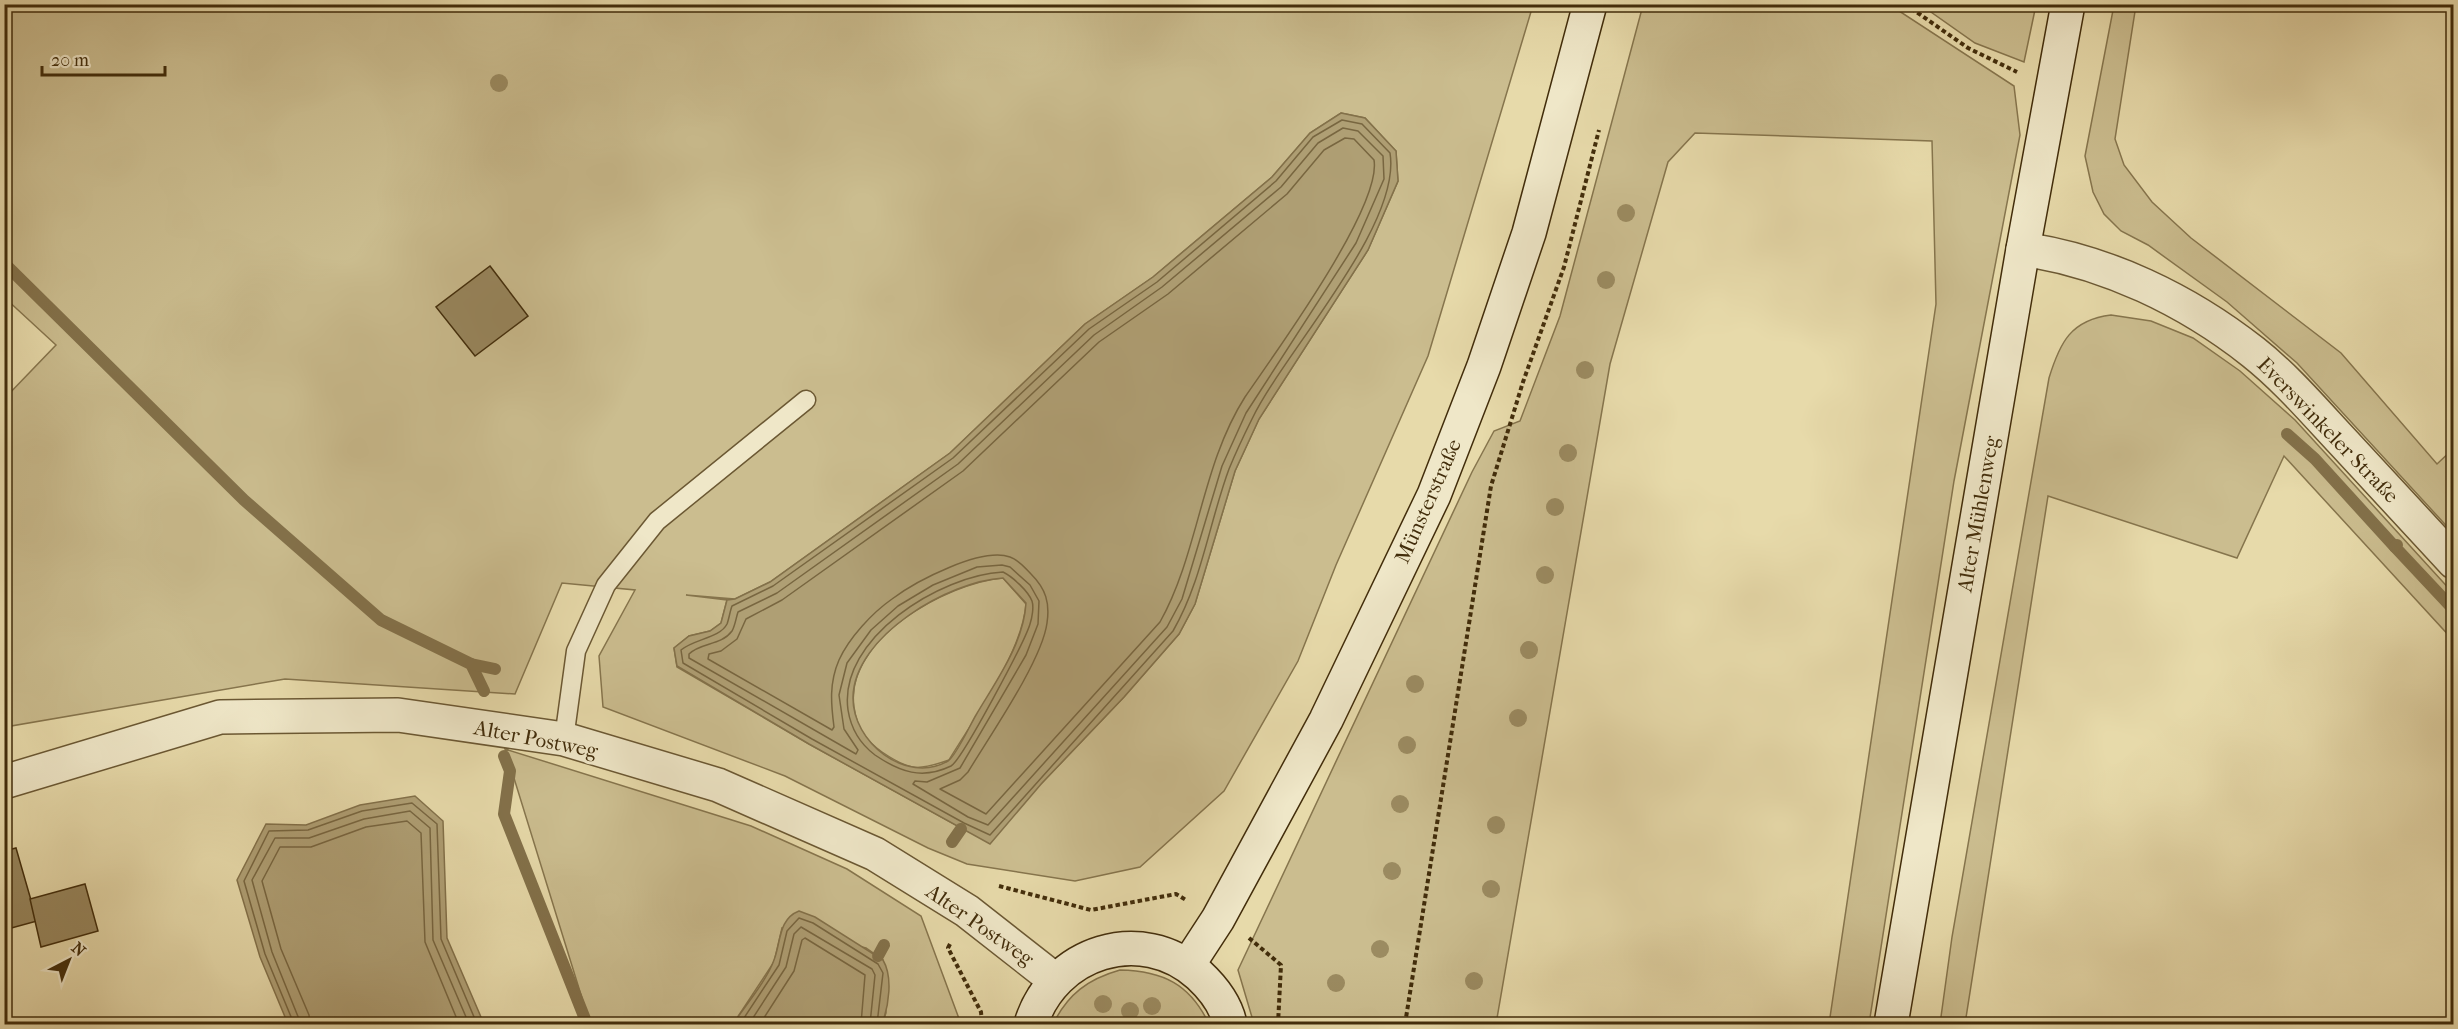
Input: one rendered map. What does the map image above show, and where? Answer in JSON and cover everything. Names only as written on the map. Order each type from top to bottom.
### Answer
[{"type":"street","name":"Münsterstraße","points":[[1188,965],[1218,919],[1326,720],[1434,495],[1484,366],[1529,234],[1590,4]]},
{"type":"street","name":"Alter Mühlenweg","points":[[1891,1024],[2023,249],[2068,4]]},
{"type":"street","name":"Everswinkeler Straße","points":[[2023,249],[2051,253],[2116,274],[2157,292],[2200,315],[2253,352],[2299,395],[2454,562]]},
{"type":"street","name":"Alter Postweg","points":[[4,782],[220,717],[398,715],[564,739],[718,785],[875,854],[967,911],[1055,980]]},
{"type":"street","points":[[1031,1024],[1036,1007],[1055,980],[1084,958],[1119,948],[1155,951],[1188,965],[1212,987],[1230,1024]]},
{"type":"lane","points":[[564,739],[576,651],[606,585],[657,521],[806,400]]},
{"type":"path","points":[[1905,4],[1977,53],[2004,67],[2053,84]]},
{"type":"path","points":[[1405,1024],[1491,486],[1523,382],[1564,267],[1602,119]]},
{"type":"shaded area","points":[[4,5],[1533,5],[1428,356],[1336,565],[1298,661],[1224,791],[1140,867],[1075,881],[967,864],[928,848],[785,776],[603,707],[599,656],[635,590],[562,583],[515,694],[285,679],[5,727],[5,398],[56,345],[5,298]],"holes":[[[1341,113],[1365,118],[1396,151],[1398,181],[1368,250],[1259,419],[1235,471],[1195,604],[1179,634],[1124,697],[1042,783],[961,828],[809,744],[677,667],[674,648],[689,636],[710,631],[721,623],[727,600],[686,595],[735,599],[770,582],[950,453],[1085,324],[1153,277],[1272,177],[1310,133]]]},
{"type":"shaded area","points":[[1643,5],[1890,5],[2014,86],[2020,135],[1954,481],[1869,1024],[1829,1024],[1936,304],[1932,141],[1695,133],[1668,162],[1610,364],[1496,1024],[1254,1024],[1238,970],[1472,472],[1494,431],[1520,421],[1560,316]]},
{"type":"shaded area","points":[[1921,5],[2036,5],[2024,62],[1975,43]]},
{"type":"shaded area","points":[[2114,5],[2136,5],[2115,139],[2124,165],[2152,202],[2191,238],[2341,353],[2437,464],[2453,449],[2453,533],[2297,363],[2227,302],[2148,245],[2121,231],[2104,214],[2093,192],[2085,156]]},
{"type":"shaded area","points":[[2111,315],[2151,321],[2193,338],[2240,371],[2295,420],[2453,593],[2453,640],[2284,456],[2237,558],[2048,496],[1965,1024],[1940,1024],[1952,937],[2049,378],[2058,354],[2069,335],[2086,322]]},
{"type":"shaded area","points":[[1003,578],[1026,604],[1023,623],[1007,664],[949,760],[929,766],[914,767],[900,763],[882,752],[863,733],[854,707],[855,682],[865,659],[882,638],[903,619],[928,603],[980,582]]},
{"type":"shaded area","points":[[505,749],[751,826],[847,869],[921,916],[961,1024],[882,1024],[886,1013],[883,960],[866,948],[782,928],[774,962],[733,1024],[590,1024]]},
{"type":"shaded area","points":[[1120,970],[1149,973],[1174,982],[1193,999],[1209,1024],[1053,1024],[1065,1004],[1080,989],[1098,978]]},
{"type":"water","points":[[1341,113],[1365,118],[1396,151],[1398,181],[1368,250],[1259,419],[1235,471],[1195,604],[1179,634],[1124,697],[1042,783],[990,844],[809,744],[677,666],[674,648],[689,636],[710,631],[721,623],[727,600],[735,599],[770,582],[950,453],[1085,324],[1153,277],[1272,177],[1310,133]],"holes":[[[1003,578],[1026,603],[1015,647],[959,747],[948,761],[932,767],[915,767],[899,763],[884,755],[872,743],[855,714],[853,697],[858,674],[869,653],[887,633],[932,601],[981,581]]]},
{"type":"water","points":[[415,796],[443,821],[447,938],[484,1024],[288,1024],[260,957],[237,880],[266,824],[306,825],[360,805]]},
{"type":"water","points":[[799,911],[815,917],[883,960],[888,974],[889,991],[882,1024],[733,1024],[771,968],[781,932],[787,920]]},
{"type":"building","points":[[490,266],[528,316],[475,356],[436,307]]},
{"type":"building","points":[[16,848],[37,921],[4,930],[4,851]]},
{"type":"building","points":[[85,884],[98,931],[41,947],[30,899]]},
{"type":"waterway","points":[[4,263],[244,500],[381,620],[471,664],[484,691]]},
{"type":"waterway","points":[[2287,434],[2315,459],[2395,547]]},
{"type":"waterway","points":[[2397,545],[2395,547],[2454,610]]},
{"type":"waterway","points":[[471,664],[495,669]]},
{"type":"waterway","points":[[504,756],[510,771],[504,814],[587,1024]]},
{"type":"waterway","points":[[952,842],[961,829]]},
{"type":"waterway","points":[[878,956],[884,945]]}]
